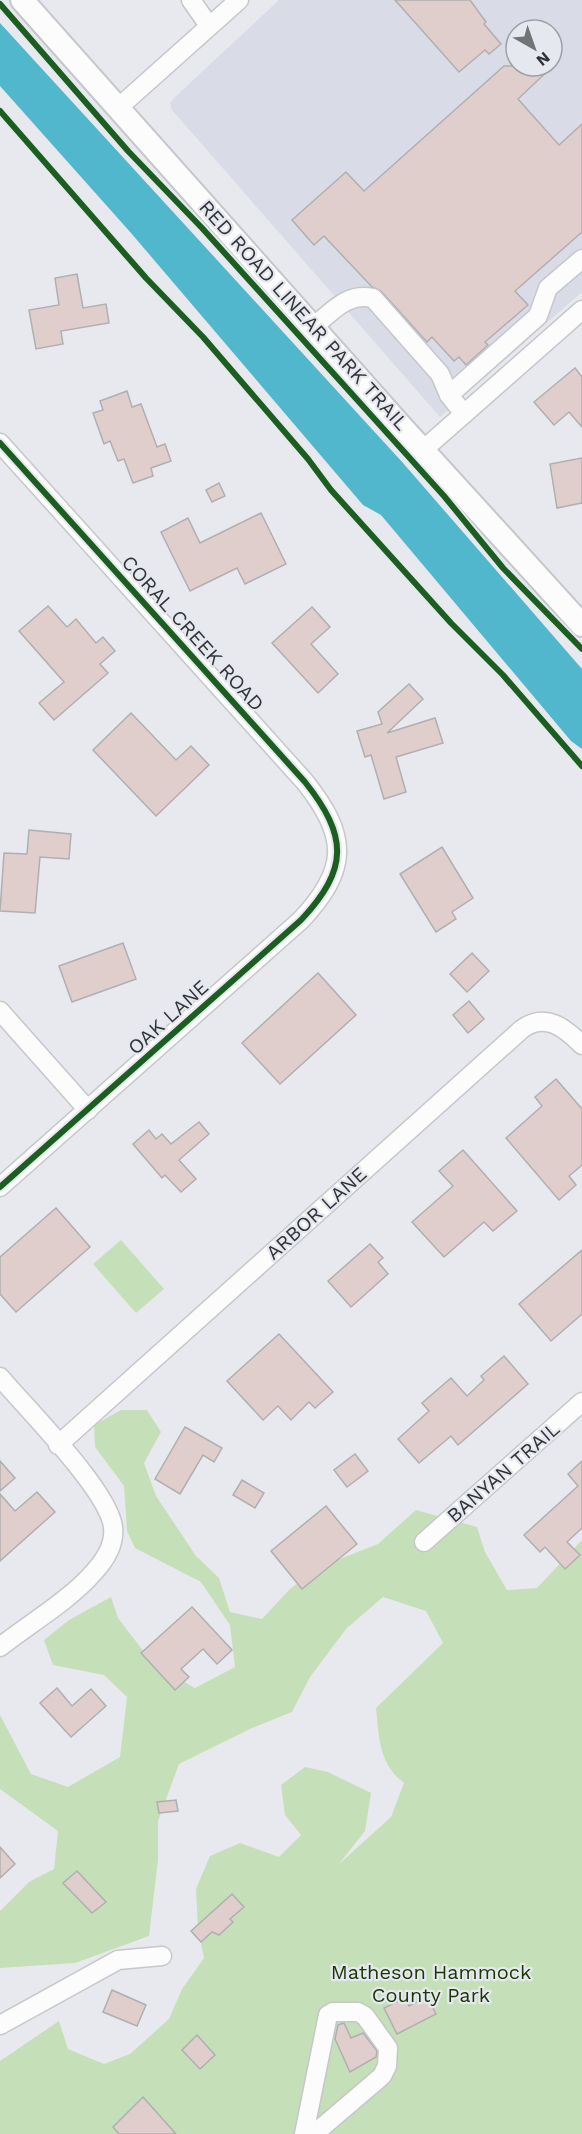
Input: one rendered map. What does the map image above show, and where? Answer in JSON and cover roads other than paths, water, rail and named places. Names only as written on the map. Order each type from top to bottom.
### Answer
[{"type":"main road","points":[[22,0],[582,625]]},
{"type":"street","points":[[191,0],[209,26]]},
{"type":"street","points":[[118,108],[239,0]]},
{"type":"street","points":[[449,395],[538,316],[549,288],[582,259]]},
{"type":"street","points":[[313,327],[348,298],[360,295],[373,298],[440,374],[449,395],[464,414]]},
{"type":"street","points":[[423,450],[582,310]]},
{"type":"street","points":[[501,348],[517,367]]},
{"type":"street","name":"CORAL CREEK ROAD","points":[[0,443],[305,782],[327,816],[334,835],[338,857]]},
{"type":"street","name":"OAK LANE","points":[[0,1187],[302,920],[332,880],[338,857]]},
{"type":"street","points":[[0,1011],[88,1110]]},
{"type":"street","name":"ARBOR LANE","points":[[58,1445],[522,1029],[534,1022],[549,1022],[563,1027],[582,1045]]},
{"type":"street","points":[[0,1377],[101,1497],[111,1516],[113,1536],[108,1553],[89,1577],[0,1647]]},
{"type":"street","name":"BANYAN TRAIL","points":[[424,1542],[582,1402]]},
{"type":"street","points":[[0,2025],[117,1960],[162,1956]]},
{"type":"street","points":[[304,2134],[328,2015],[333,2012],[358,2012],[365,2016],[388,2048],[387,2066],[382,2076],[314,2134]]},
{"type":"water","points":[[0,23],[403,463],[582,669],[582,749],[571,741],[381,515],[363,505],[131,233],[0,86]]},
{"type":"park label","name":"Matheson Hammock County Park","points":[[431,1984]]}]
